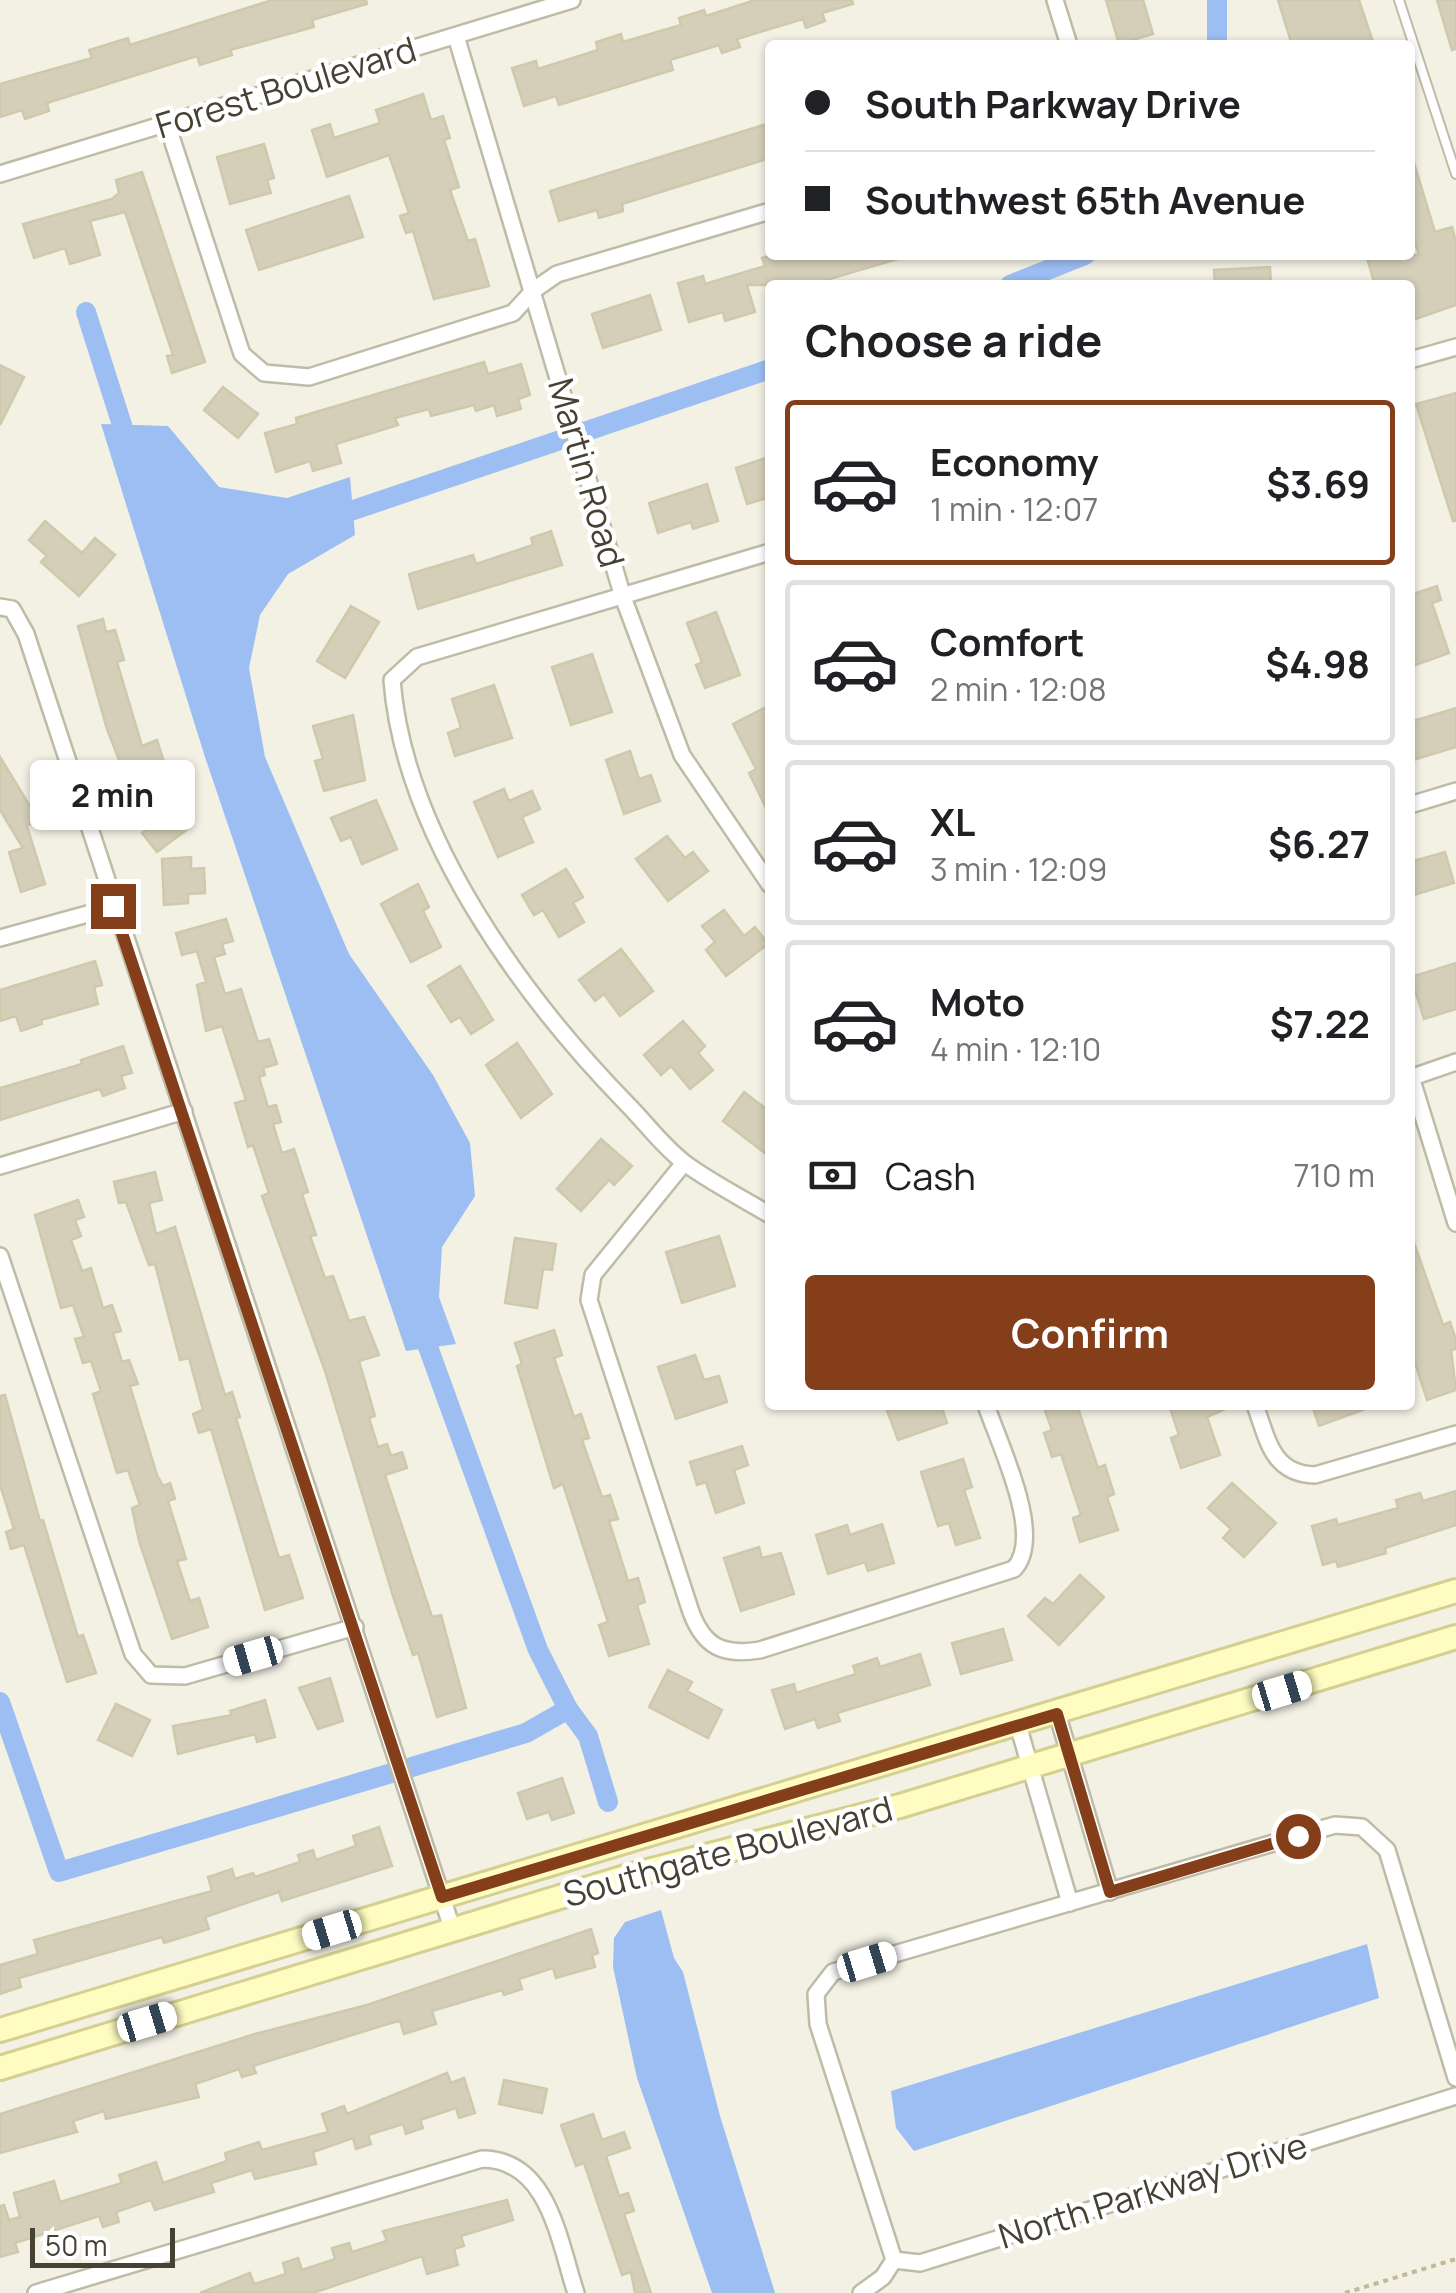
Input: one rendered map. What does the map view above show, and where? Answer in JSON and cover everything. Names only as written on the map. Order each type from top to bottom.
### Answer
[{"type":"main road","name":"Southgate Boulevard","points":[[0,2030],[1456,1592]]},
{"type":"main road","name":"Southgate Boulevard","points":[[0,2068],[632,1875],[1032,1768],[1456,1637]]},
{"type":"street","name":"Forest Boulevard","points":[[0,174],[572,0]]},
{"type":"street","points":[[1055,0],[1067,40]]},
{"type":"street","name":"Martin Road","points":[[456,36],[622,597],[682,756],[765,878]]},
{"type":"street","points":[[167,124],[242,354],[264,372],[309,377],[514,313],[534,290],[557,274],[765,212]]},
{"type":"street","points":[[1415,359],[1456,347]]},
{"type":"street","points":[[765,554],[416,658],[392,680],[394,716],[436,837],[487,932],[577,1052],[684,1163],[765,1213]]},
{"type":"street","points":[[6,608],[26,634],[453,1930]]},
{"type":"street","points":[[1415,803],[1456,791]]},
{"type":"street","points":[[0,938],[113,906]]},
{"type":"street","points":[[1415,1075],[1456,1062]]},
{"type":"street","points":[[1415,1093],[1456,1223]]},
{"type":"street","points":[[0,1166],[184,1111]]},
{"type":"street","points":[[684,1163],[593,1275],[589,1300],[691,1612],[699,1632],[712,1645],[732,1653],[760,1650],[1002,1575],[1022,1561],[1026,1523],[988,1410]]},
{"type":"street","points":[[0,1256],[133,1654],[151,1675],[185,1676],[355,1627]]},
{"type":"street","points":[[1257,1410],[1276,1462],[1295,1475],[1315,1475],[1456,1434]]},
{"type":"street","points":[[1057,1714],[1110,1892]]},
{"type":"street","points":[[1018,1725],[1070,1903]]},
{"type":"street","points":[[861,2293],[883,2277],[894,2260],[818,2024],[816,1994],[833,1972],[1335,1824],[1362,1828],[1387,1850],[1456,2078]]},
{"type":"street","name":"North Parkway Drive","points":[[894,2260],[920,2263],[1456,2096]]},
{"type":"street","points":[[36,2293],[482,2159],[504,2159],[525,2171],[544,2197],[576,2293]]},
{"type":"lane","points":[[1399,0],[1412,40]]},
{"type":"lane","points":[[1415,49],[1456,174]]},
{"type":"path","points":[[1344,2293],[1456,2259]]},
{"type":"water","points":[[101,424],[168,426],[219,487],[287,498],[350,477],[355,535],[288,574],[260,615],[249,668],[265,757],[349,954],[433,1075],[470,1143],[475,1196],[442,1247],[439,1297],[456,1344],[406,1351],[205,757]]},
{"type":"water","points":[[661,1910],[674,1958],[683,1972],[720,2116],[775,2293],[712,2293],[637,2078],[613,1967],[614,1938],[625,1922]]},
{"type":"water","points":[[1367,1944],[1379,1998],[914,2151],[896,2128],[891,2091]]},
{"type":"building","points":[[272,0],[366,0],[367,4],[312,20],[314,27],[230,50],[232,55],[200,65],[197,56],[47,103],[49,111],[25,119],[22,110],[0,117],[0,84],[92,58],[89,50],[128,38],[130,45]]},
{"type":"building","points":[[755,0],[852,0],[853,4],[822,13],[825,21],[806,28],[803,19],[737,39],[740,47],[722,53],[719,45],[670,60],[673,70],[559,105],[556,96],[524,106],[512,68],[536,61],[538,69],[598,50],[596,42],[621,34],[623,42],[681,25],[679,18],[704,10],[706,16]]},
{"type":"building","points":[[1106,0],[1143,0],[1153,34],[1118,40]]},
{"type":"building","points":[[1278,0],[1359,0],[1372,40],[1290,40]]},
{"type":"building","points":[[1437,0],[1456,0],[1456,49],[1452,50]]},
{"type":"building","points":[[423,94],[431,120],[443,116],[450,138],[444,140],[459,187],[450,190],[468,241],[475,239],[489,286],[434,299],[413,231],[406,233],[400,216],[409,213],[389,155],[327,177],[312,130],[330,124],[334,138],[380,123],[376,110]]},
{"type":"building","points":[[765,125],[765,160],[622,204],[623,211],[599,218],[597,210],[559,221],[550,191]]},
{"type":"building","points":[[264,144],[274,178],[267,180],[271,193],[230,204],[217,157]]},
{"type":"building","points":[[1415,166],[1435,232],[1452,227],[1456,242],[1456,305],[1415,319],[1415,280],[1374,280],[1368,260],[1415,260],[1415,255],[1419,255],[1415,242]]},
{"type":"building","points":[[142,172],[205,362],[172,373],[167,356],[173,355],[125,212],[90,221],[100,255],[70,264],[65,248],[34,258],[23,224],[112,199],[119,193],[116,180]]},
{"type":"building","points":[[349,196],[363,237],[259,270],[246,230]]},
{"type":"building","points":[[762,258],[895,260],[826,280],[765,280],[765,285],[747,285],[755,312],[725,321],[723,312],[689,322],[678,283],[703,276],[705,284],[765,266]]},
{"type":"building","points":[[1270,267],[1271,280],[1215,280],[1214,270]]},
{"type":"building","points":[[650,295],[661,330],[603,348],[592,314]]},
{"type":"building","points":[[484,362],[488,374],[521,364],[530,395],[518,399],[521,409],[497,416],[494,405],[476,411],[474,405],[431,416],[429,409],[395,418],[398,425],[336,444],[341,463],[313,471],[310,461],[276,472],[265,433],[297,424],[296,418]]},
{"type":"building","points":[[0,365],[24,377],[0,425]]},
{"type":"building","points":[[223,387],[258,414],[238,438],[204,410]]},
{"type":"building","points":[[1456,393],[1456,521],[1453,521],[1416,404]]},
{"type":"building","points":[[765,458],[765,499],[747,504],[736,468]]},
{"type":"building","points":[[707,484],[718,521],[693,529],[691,522],[658,533],[649,503]]},
{"type":"building","points":[[45,521],[82,553],[95,538],[115,555],[79,596],[41,562],[47,556],[29,540]]},
{"type":"building","points":[[551,531],[562,565],[418,609],[409,574],[473,555],[476,564],[533,545],[531,538]]},
{"type":"building","points":[[1437,586],[1441,600],[1432,603],[1449,653],[1415,665],[1415,593]]},
{"type":"building","points":[[351,606],[379,622],[345,678],[317,661]]},
{"type":"building","points":[[716,612],[740,675],[705,688],[696,665],[702,662],[687,623]]},
{"type":"building","points":[[103,619],[106,632],[115,630],[124,660],[117,662],[142,746],[157,740],[168,775],[130,788],[107,729],[78,626]]},
{"type":"building","points":[[592,654],[612,712],[571,725],[552,667]]},
{"type":"building","points":[[494,685],[512,738],[455,756],[448,733],[461,728],[452,699]]},
{"type":"building","points":[[765,708],[765,806],[749,773],[756,769],[733,724]]},
{"type":"building","points":[[1456,708],[1456,747],[1415,759],[1415,720]]},
{"type":"building","points":[[353,715],[365,780],[324,791],[315,761],[323,759],[313,726]]},
{"type":"building","points":[[630,751],[639,779],[651,775],[660,801],[624,814],[606,760]]},
{"type":"building","points":[[0,757],[38,819],[27,826],[45,884],[21,892],[9,852],[23,848],[0,810]]},
{"type":"building","points":[[504,789],[509,801],[532,791],[540,809],[522,817],[533,842],[498,857],[474,802]]},
{"type":"building","points":[[165,796],[189,828],[157,852],[142,833],[152,825],[143,813]]},
{"type":"building","points":[[376,800],[397,849],[362,864],[351,837],[341,841],[331,818]]},
{"type":"building","points":[[667,836],[685,858],[693,852],[708,871],[668,901],[636,859]]},
{"type":"building","points":[[1445,852],[1454,883],[1415,895],[1415,861]]},
{"type":"building","points":[[191,857],[191,869],[204,868],[205,893],[188,894],[188,903],[164,905],[162,859]]},
{"type":"building","points":[[566,869],[583,897],[573,903],[584,922],[559,937],[543,910],[534,915],[522,895]]},
{"type":"building","points":[[418,884],[429,907],[423,911],[441,947],[411,962],[381,904]]},
{"type":"building","points":[[724,910],[744,936],[755,927],[765,946],[726,976],[706,950],[715,942],[702,926]]},
{"type":"building","points":[[226,919],[233,941],[222,944],[225,954],[214,957],[225,994],[241,989],[258,1042],[269,1039],[277,1064],[263,1068],[265,1075],[259,1077],[268,1107],[276,1105],[281,1122],[273,1124],[282,1153],[294,1149],[308,1192],[302,1194],[316,1235],[310,1236],[325,1278],[333,1276],[349,1321],[364,1317],[379,1355],[359,1361],[375,1416],[369,1418],[378,1447],[387,1444],[391,1456],[402,1452],[407,1468],[385,1475],[432,1617],[441,1615],[466,1708],[437,1717],[418,1653],[413,1655],[393,1596],[325,1371],[262,1196],[269,1193],[253,1145],[248,1147],[235,1103],[246,1100],[222,1026],[206,1031],[197,985],[206,982],[197,951],[182,955],[176,933]]},
{"type":"building","points":[[621,949],[653,991],[620,1016],[604,994],[595,1001],[579,980]]},
{"type":"building","points":[[95,961],[102,985],[94,987],[98,1004],[41,1020],[42,1024],[21,1031],[16,1016],[0,1021],[0,990]]},
{"type":"building","points":[[1456,963],[1456,1009],[1424,1019],[1415,976]]},
{"type":"building","points":[[460,966],[493,1020],[471,1034],[460,1017],[451,1022],[428,986]]},
{"type":"building","points":[[683,1021],[705,1046],[698,1053],[713,1070],[690,1089],[671,1066],[661,1075],[644,1055]]},
{"type":"building","points":[[517,1043],[552,1094],[521,1118],[486,1065]]},
{"type":"building","points":[[123,1046],[132,1073],[121,1076],[125,1088],[103,1096],[100,1089],[0,1120],[0,1088],[82,1064],[81,1060]]},
{"type":"building","points":[[744,1092],[765,1108],[765,1153],[723,1121]]},
{"type":"building","points":[[601,1139],[632,1166],[614,1185],[609,1180],[581,1211],[557,1189]]},
{"type":"building","points":[[155,1172],[162,1200],[149,1203],[156,1234],[175,1227],[225,1395],[232,1392],[240,1417],[236,1418],[279,1558],[289,1555],[303,1598],[265,1610],[211,1429],[199,1433],[193,1414],[203,1410],[189,1358],[180,1360],[155,1264],[149,1265],[126,1202],[119,1203],[114,1182]]},
{"type":"building","points":[[78,1200],[84,1217],[75,1220],[81,1236],[71,1240],[82,1271],[91,1268],[103,1308],[112,1305],[121,1331],[113,1333],[122,1362],[129,1360],[138,1384],[130,1386],[157,1475],[163,1486],[170,1483],[175,1499],[168,1501],[186,1559],[177,1561],[190,1601],[199,1598],[208,1627],[172,1639],[139,1541],[132,1508],[140,1505],[128,1470],[117,1473],[93,1394],[101,1391],[91,1361],[83,1363],[75,1339],[84,1337],[73,1305],[61,1308],[35,1215]]},
{"type":"building","points":[[719,1236],[735,1286],[682,1303],[666,1252]]},
{"type":"building","points":[[515,1238],[556,1244],[552,1270],[543,1269],[537,1308],[505,1303]]},
{"type":"building","points":[[1415,1246],[1443,1325],[1450,1322],[1456,1340],[1456,1349],[1451,1350],[1456,1390],[1427,1400],[1415,1363]]},
{"type":"building","points":[[554,1330],[562,1355],[554,1358],[574,1417],[581,1414],[589,1438],[582,1440],[602,1497],[610,1495],[618,1519],[609,1521],[628,1581],[638,1578],[645,1602],[637,1605],[649,1644],[609,1656],[599,1625],[608,1622],[563,1484],[554,1488],[517,1366],[522,1364],[515,1343]]},
{"type":"building","points":[[695,1355],[704,1380],[719,1376],[727,1402],[676,1419],[658,1367]]},
{"type":"building","points":[[5,1395],[40,1521],[43,1520],[78,1637],[83,1635],[96,1673],[67,1682],[24,1545],[11,1549],[6,1532],[14,1529],[0,1485],[0,1396]]},
{"type":"building","points":[[887,1410],[943,1410],[947,1423],[898,1440]]},
{"type":"building","points":[[1045,1410],[1079,1410],[1098,1468],[1105,1465],[1114,1494],[1107,1497],[1118,1530],[1080,1542],[1073,1518],[1081,1515],[1061,1454],[1052,1457],[1044,1433],[1052,1430]]},
{"type":"building","points":[[1171,1410],[1223,1410],[1207,1417],[1220,1455],[1181,1468],[1171,1438],[1179,1435]]},
{"type":"building","points":[[1314,1410],[1363,1410],[1319,1426]]},
{"type":"building","points":[[742,1446],[748,1465],[734,1470],[744,1503],[716,1513],[706,1482],[697,1485],[690,1462]]},
{"type":"building","points":[[963,1459],[972,1487],[964,1490],[980,1538],[956,1545],[949,1523],[938,1526],[921,1472]]},
{"type":"building","points":[[1232,1483],[1276,1523],[1244,1557],[1223,1538],[1231,1529],[1208,1508]]},
{"type":"building","points":[[1456,1491],[1456,1525],[1385,1548],[1386,1553],[1338,1567],[1336,1561],[1323,1565],[1312,1526],[1336,1519],[1338,1525],[1398,1508],[1396,1500],[1420,1493],[1423,1501]]},
{"type":"building","points":[[882,1524],[894,1563],[868,1571],[865,1562],[828,1574],[816,1535],[847,1525],[850,1535]]},
{"type":"building","points":[[759,1547],[762,1558],[781,1553],[794,1594],[741,1611],[724,1558]]},
{"type":"building","points":[[1080,1575],[1104,1597],[1059,1645],[1028,1616],[1045,1598],[1053,1604]]},
{"type":"building","points":[[1003,1629],[1012,1660],[961,1674],[952,1643]]},
{"type":"building","points":[[920,1654],[930,1685],[837,1713],[840,1721],[818,1728],[815,1719],[785,1729],[772,1690],[794,1684],[796,1693],[856,1674],[853,1666],[877,1658],[880,1667]]},
{"type":"building","points":[[668,1670],[692,1682],[687,1691],[722,1710],[708,1738],[649,1707]]},
{"type":"building","points":[[330,1678],[343,1721],[318,1729],[299,1688]]},
{"type":"building","points":[[265,1700],[275,1737],[257,1742],[255,1734],[178,1754],[173,1726],[232,1715],[230,1711]]},
{"type":"building","points":[[116,1704],[150,1720],[132,1756],[98,1740]]},
{"type":"building","points":[[562,1778],[574,1813],[552,1820],[549,1812],[527,1819],[518,1793]]},
{"type":"building","points":[[379,1827],[392,1866],[282,1901],[279,1892],[205,1917],[209,1929],[164,1943],[162,1937],[19,1978],[21,1987],[0,1994],[0,1965],[38,1954],[34,1940],[212,1891],[208,1877],[232,1869],[235,1879],[253,1873],[255,1877],[300,1862],[298,1855],[313,1850],[316,1860],[356,1846],[353,1836]]},
{"type":"building","points":[[591,1929],[598,1953],[592,1955],[595,1967],[556,1978],[553,1968],[519,1979],[522,1989],[504,1995],[502,1990],[432,2011],[436,2024],[404,2034],[400,2021],[391,2023],[253,2066],[256,2073],[242,2077],[239,2069],[195,2084],[199,2097],[106,2119],[104,2111],[73,2121],[77,2132],[0,2153],[0,2114],[255,2034],[367,2005]]},
{"type":"building","points":[[447,2073],[451,2083],[464,2078],[475,2113],[459,2118],[456,2108],[420,2120],[423,2128],[406,2134],[403,2124],[368,2135],[371,2144],[356,2149],[353,2138],[313,2152],[316,2164],[255,2179],[252,2170],[211,2183],[214,2192],[155,2210],[151,2200],[116,2212],[119,2222],[103,2227],[99,2216],[15,2243],[18,2252],[0,2257],[0,2206],[4,2205],[9,2220],[20,2217],[14,2193],[54,2181],[60,2202],[122,2183],[119,2175],[156,2162],[163,2183],[227,2161],[225,2153],[259,2142],[262,2150],[328,2132],[322,2114],[344,2106],[347,2114]]},
{"type":"building","points":[[504,2080],[547,2089],[542,2113],[499,2104]]},
{"type":"building","points":[[593,2114],[602,2140],[624,2132],[630,2148],[606,2156],[619,2196],[628,2193],[634,2211],[624,2214],[651,2293],[635,2293],[631,2272],[622,2275],[584,2163],[576,2166],[561,2125]]},
{"type":"building","points":[[507,2200],[513,2220],[461,2236],[464,2246],[454,2249],[458,2265],[427,2274],[422,2256],[313,2293],[200,2293],[250,2273],[254,2284],[286,2274],[283,2263],[298,2258],[302,2270],[335,2259],[332,2248],[349,2243],[352,2252],[387,2241],[383,2231]]},
{"type":"waterway","points":[[1217,0],[1217,40]]},
{"type":"waterway","points":[[1022,280],[1072,260]]},
{"type":"waterway","points":[[86,312],[130,450]]},
{"type":"waterway","points":[[327,519],[765,371]]},
{"type":"waterway","points":[[419,1322],[538,1650],[568,1709],[588,1736],[608,1802]]},
{"type":"waterway","points":[[0,1702],[59,1872],[526,1733],[568,1709]]},
{"type":"route","points":[[113,906],[442,1897],[1057,1714],[1110,1892],[1298,1836]]}]
